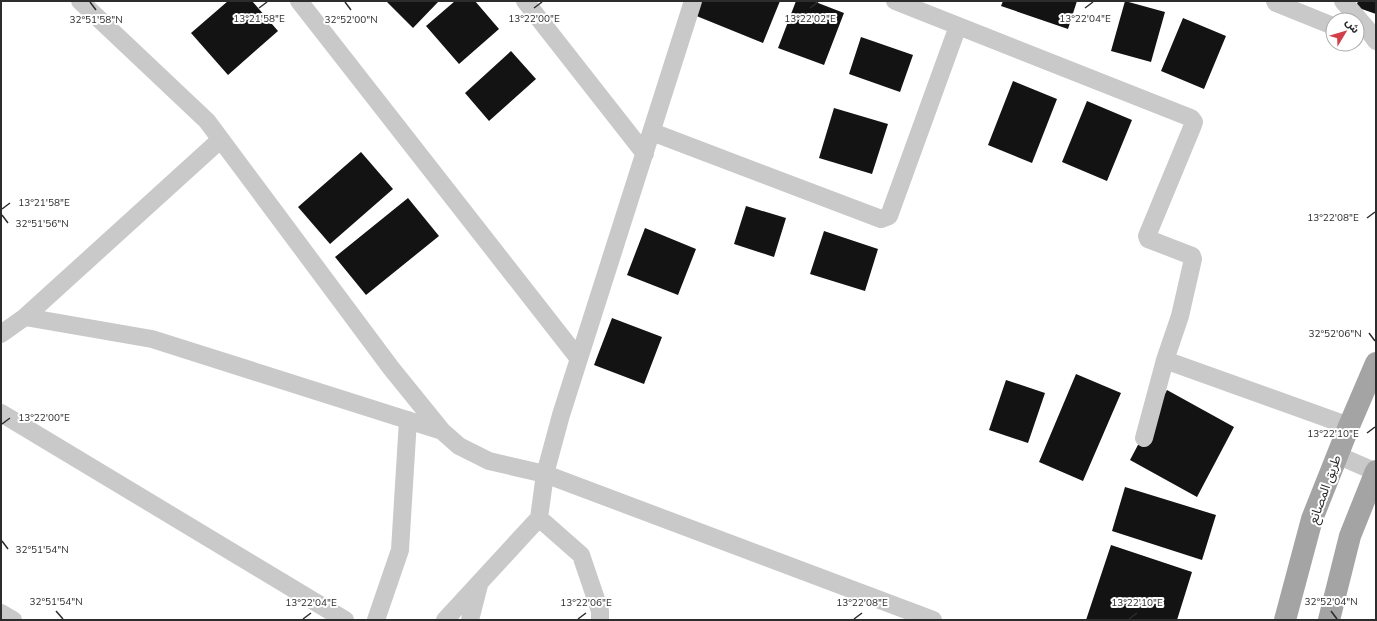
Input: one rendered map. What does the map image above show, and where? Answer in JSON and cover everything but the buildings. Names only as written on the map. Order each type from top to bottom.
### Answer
[{"type":"main road","name":"طريق المصانع","points":[[1285,620],[1312,519],[1348,426],[1376,362]]},
{"type":"main road","points":[[1329,620],[1350,536],[1376,472]]},
{"type":"street","points":[[80,1],[207,122],[391,368],[442,431],[459,446],[489,461],[544,474],[933,620]]},
{"type":"street","points":[[299,1],[579,359]]},
{"type":"street","points":[[525,1],[644,154]]},
{"type":"street","points":[[445,620],[539,518],[544,474],[693,1]]},
{"type":"street","points":[[895,1],[1193,120],[1193,125],[1147,236],[1148,239],[1192,256],[1193,259],[1180,316],[1165,360],[1144,438]]},
{"type":"street","points":[[1275,1],[1276,3],[1325,23]]},
{"type":"street","points":[[1343,1],[1368,30],[1376,42]]},
{"type":"street","points":[[652,132],[881,219],[885,218],[889,216],[958,26]]},
{"type":"street","points":[[1365,39],[1376,42]]},
{"type":"street","points":[[1,334],[25,317],[220,140]]},
{"type":"street","points":[[25,317],[152,339],[442,431]]},
{"type":"street","points":[[1165,360],[1348,426]]},
{"type":"street","points":[[1,413],[345,620]]},
{"type":"street","points":[[376,620],[400,550],[408,420]]},
{"type":"street","points":[[1337,455],[1376,472]]},
{"type":"street","points":[[539,518],[582,555],[600,611],[600,620]]},
{"type":"street","points":[[470,620],[479,584]]},
{"type":"street","points":[[1,613],[13,620]]}]
